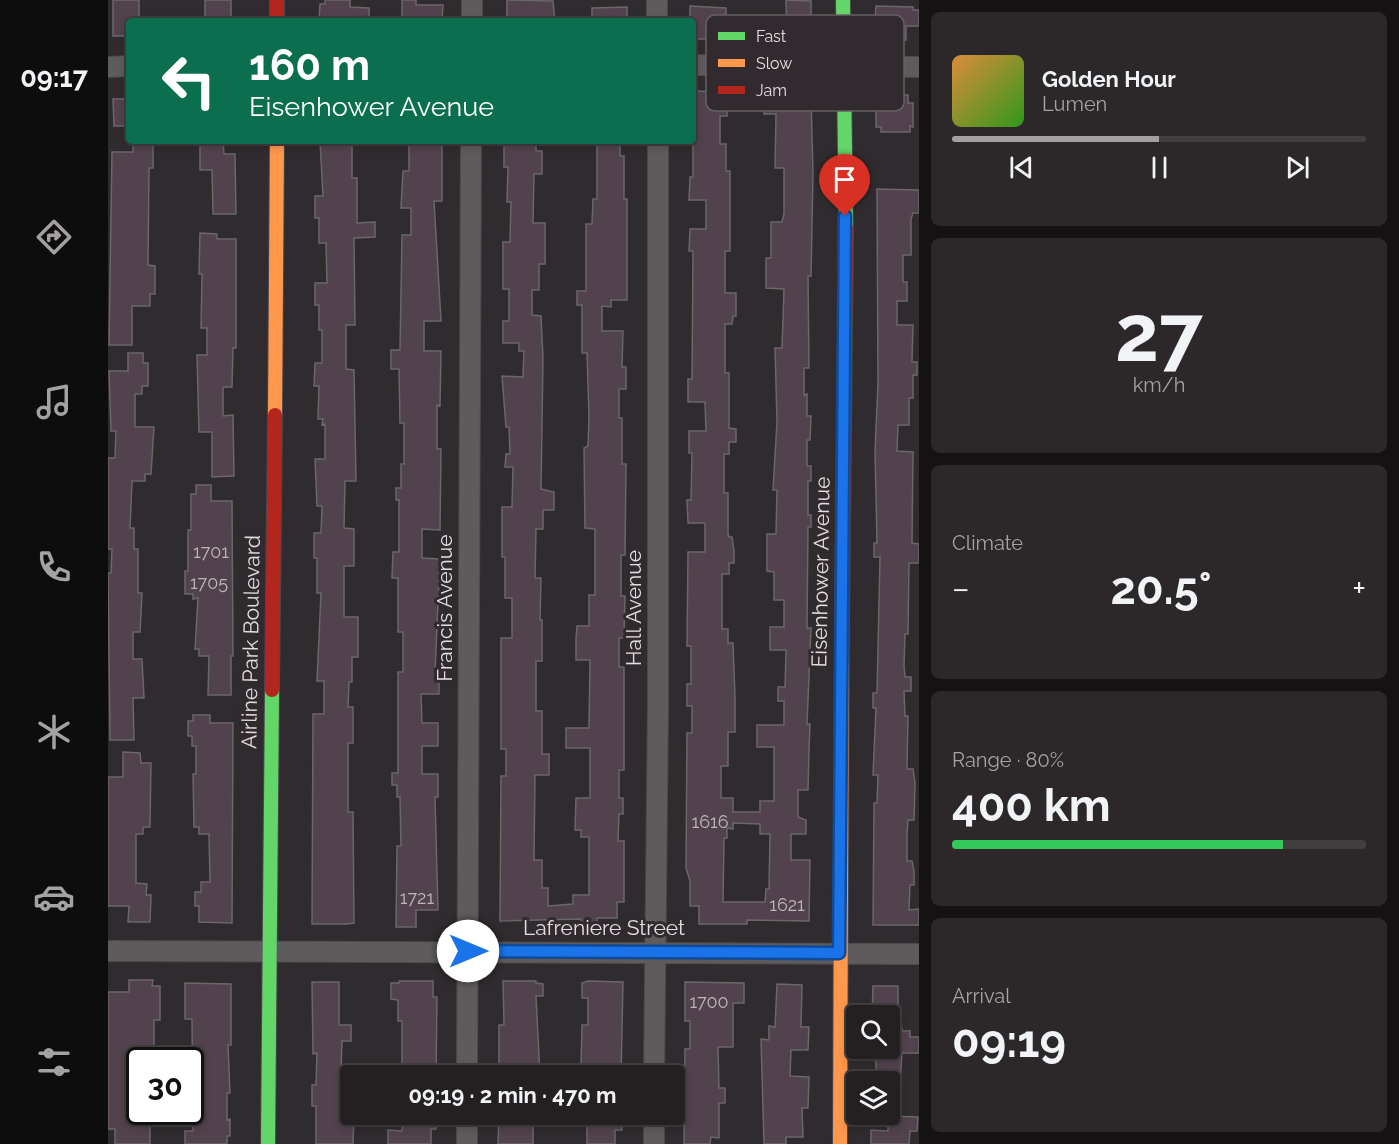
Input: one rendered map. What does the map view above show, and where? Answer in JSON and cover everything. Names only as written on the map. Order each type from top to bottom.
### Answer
[{"type":"street","points":[[278,0],[278,18]]},
{"type":"street","points":[[472,0],[472,18]]},
{"type":"street","points":[[657,0],[657,18]]},
{"type":"street","name":"Eisenhower Avenue","points":[[843,0],[843,15]]},
{"type":"street","points":[[108,66],[126,66]]},
{"type":"street","points":[[904,67],[919,67]]},
{"type":"street","name":"Eisenhower Avenue","points":[[840,1144],[839,953],[846,238],[843,111]]},
{"type":"street","name":"Airline Park Boulevard","points":[[268,1144],[277,144]]},
{"type":"street","name":"Francis Avenue","points":[[467,1065],[471,144]]},
{"type":"street","name":"Hall Avenue","points":[[654,1065],[658,706],[658,144]]},
{"type":"street","name":"Lafreniere Street","points":[[108,951],[919,954]]},
{"type":"street","points":[[467,1125],[467,1144]]},
{"type":"street","points":[[654,1125],[654,1144]]},
{"type":"building","points":[[113,0],[139,0],[139,18],[126,18],[126,36],[113,36]]},
{"type":"building","points":[[205,0],[231,0],[231,18],[205,18]]},
{"type":"building","points":[[325,0],[350,0],[350,7],[369,8],[369,18],[319,18],[320,4],[325,4]]},
{"type":"building","points":[[402,0],[416,0],[416,5],[443,5],[442,18],[402,18]]},
{"type":"building","points":[[507,0],[553,1],[555,18],[507,18]]},
{"type":"building","points":[[786,0],[811,1],[811,15],[786,15]]},
{"type":"building","points":[[690,6],[726,8],[726,15],[706,15],[706,39],[696,39],[696,18],[690,18]]},
{"type":"building","points":[[876,6],[913,7],[913,10],[919,10],[919,26],[906,26],[906,40],[904,40],[904,15],[875,15]]},
{"type":"building","points":[[627,7],[627,18],[592,18],[592,8]]},
{"type":"building","points":[[696,91],[706,91],[706,111],[727,111],[727,116],[720,116],[720,144],[726,144],[726,171],[730,171],[730,251],[725,251],[725,293],[736,293],[736,316],[733,316],[732,324],[725,324],[725,373],[729,373],[729,428],[736,429],[736,442],[729,442],[729,454],[724,454],[724,493],[728,493],[728,534],[732,537],[734,563],[729,563],[729,574],[722,574],[722,629],[728,629],[728,643],[733,643],[735,732],[728,732],[728,766],[721,766],[721,798],[733,798],[733,812],[760,812],[760,801],[774,801],[774,747],[757,747],[757,725],[784,725],[784,701],[778,701],[778,687],[785,687],[786,650],[770,650],[770,627],[784,627],[784,600],[774,600],[774,572],[767,571],[767,534],[776,534],[777,490],[773,490],[777,422],[775,348],[782,348],[784,289],[766,288],[766,258],[771,258],[771,222],[782,222],[784,214],[784,168],[775,168],[776,114],[764,114],[764,111],[811,111],[813,174],[811,276],[808,276],[809,368],[804,368],[807,416],[811,416],[810,440],[807,440],[807,466],[811,466],[811,481],[808,481],[808,515],[811,515],[811,527],[808,527],[807,628],[811,628],[807,724],[810,724],[808,790],[798,790],[798,817],[806,820],[806,834],[791,834],[791,860],[810,860],[809,921],[747,920],[747,924],[699,924],[699,906],[690,906],[690,881],[686,868],[687,733],[692,733],[692,706],[687,706],[687,684],[691,684],[691,646],[687,646],[688,552],[705,552],[705,523],[688,523],[687,500],[691,500],[692,453],[689,453],[689,431],[706,431],[705,402],[688,402],[688,379],[692,379],[693,251],[689,251],[690,229],[706,229],[706,200],[689,200],[690,177],[693,177],[693,144],[696,144]],"holes":[[[733,823],[760,824],[760,834],[770,834],[769,889],[766,889],[765,902],[723,902],[724,838],[727,838],[727,828],[733,829]]]},
{"type":"building","points":[[904,95],[908,95],[908,103],[913,103],[913,127],[910,126],[910,132],[881,132],[881,127],[876,127],[876,111],[904,111]]},
{"type":"building","points":[[113,99],[126,99],[126,126],[114,126]]},
{"type":"building","points":[[133,144],[153,144],[153,168],[149,168],[148,265],[155,266],[155,294],[150,294],[150,306],[132,306],[132,345],[109,345],[112,152],[133,152]]},
{"type":"building","points":[[200,144],[223,144],[224,154],[235,154],[236,214],[213,214],[212,170],[200,170]]},
{"type":"building","points":[[320,144],[352,144],[352,178],[357,178],[357,223],[375,222],[375,237],[354,238],[355,325],[346,325],[346,369],[354,370],[356,481],[345,481],[344,528],[354,529],[354,566],[344,566],[344,617],[358,617],[358,657],[352,657],[352,682],[349,682],[348,707],[353,707],[353,743],[348,743],[348,812],[353,812],[354,923],[347,924],[312,924],[313,714],[324,714],[324,681],[317,681],[321,593],[317,593],[317,558],[314,558],[314,533],[321,533],[322,506],[317,506],[315,459],[325,459],[325,424],[322,425],[323,419],[318,419],[319,386],[314,386],[315,363],[322,363],[322,330],[319,330],[319,305],[315,305],[315,283],[327,283],[326,243],[319,243],[319,218],[315,218],[315,196],[323,196]]},
{"type":"building","points":[[409,144],[442,144],[442,201],[434,201],[441,321],[424,321],[424,351],[441,351],[440,406],[437,405],[437,449],[441,449],[440,530],[422,529],[422,558],[440,559],[435,672],[439,672],[439,694],[421,694],[422,723],[438,723],[438,746],[422,746],[422,774],[438,774],[438,797],[435,797],[438,910],[416,910],[416,927],[396,927],[397,846],[401,846],[400,797],[397,797],[397,785],[392,785],[392,773],[398,773],[398,672],[403,672],[403,632],[398,632],[398,578],[392,578],[393,552],[399,552],[399,500],[396,500],[396,488],[401,488],[401,464],[404,464],[404,423],[400,423],[399,369],[391,369],[391,350],[400,350],[402,235],[411,235],[411,208],[401,208],[403,171],[409,171]]},
{"type":"building","points":[[536,144],[536,151],[542,151],[542,174],[534,174],[533,223],[545,223],[545,264],[539,264],[539,290],[532,290],[532,315],[541,316],[543,358],[541,489],[554,492],[554,510],[543,510],[543,529],[536,529],[535,578],[541,578],[542,661],[536,661],[536,711],[542,711],[542,754],[549,754],[549,775],[535,775],[534,860],[542,860],[542,888],[548,888],[548,906],[573,904],[573,895],[589,895],[589,837],[581,837],[581,830],[575,830],[576,798],[590,798],[590,748],[566,748],[566,728],[589,728],[590,660],[576,660],[576,639],[577,626],[589,626],[589,595],[595,595],[595,529],[585,528],[584,448],[588,446],[589,417],[587,353],[582,353],[582,305],[577,305],[577,291],[586,291],[586,224],[592,224],[593,199],[597,199],[597,144],[620,144],[620,156],[624,156],[624,199],[627,199],[627,300],[611,300],[611,307],[602,306],[602,331],[623,331],[622,367],[626,367],[626,389],[619,389],[619,418],[622,418],[622,464],[626,464],[625,555],[621,555],[621,596],[625,596],[624,638],[619,638],[619,667],[624,667],[624,770],[619,770],[619,798],[623,798],[623,814],[619,814],[618,841],[624,841],[624,902],[617,902],[617,918],[597,918],[597,926],[581,926],[581,919],[500,921],[501,776],[506,776],[506,749],[501,749],[501,638],[512,638],[512,598],[505,598],[502,507],[512,507],[513,467],[505,467],[506,454],[510,454],[502,376],[523,377],[524,351],[519,351],[519,343],[503,343],[503,321],[509,321],[509,289],[503,289],[503,242],[510,242],[511,202],[507,202],[508,167],[504,167],[504,145]]},
{"type":"building","points":[[877,189],[919,190],[919,213],[913,213],[911,219],[911,255],[903,255],[903,282],[907,282],[907,301],[897,301],[897,325],[913,325],[912,362],[917,362],[917,375],[913,375],[913,398],[909,398],[909,425],[898,425],[897,451],[913,452],[912,543],[919,544],[919,563],[909,563],[908,634],[905,634],[904,666],[905,677],[911,677],[911,691],[904,691],[905,716],[908,716],[907,769],[913,769],[915,783],[914,820],[908,820],[907,834],[907,861],[912,861],[914,871],[914,885],[910,885],[909,910],[919,909],[919,925],[873,925],[874,803],[877,803],[878,775],[873,775],[876,708],[873,708],[873,693],[877,693],[880,557],[874,557],[874,543],[877,543],[875,451],[878,384]]},
{"type":"building","points":[[200,233],[217,234],[217,239],[236,239],[236,348],[233,348],[232,387],[223,387],[223,416],[233,415],[234,476],[212,477],[212,432],[199,432],[197,355],[207,355],[207,328],[201,328]]},
{"type":"building","points":[[128,353],[143,353],[143,363],[148,363],[148,386],[142,386],[142,394],[135,394],[135,427],[154,427],[151,474],[145,474],[145,481],[132,481],[130,528],[134,528],[134,549],[138,549],[138,593],[142,593],[140,632],[133,632],[133,659],[142,659],[144,698],[133,698],[134,740],[110,740],[108,573],[111,573],[112,549],[108,549],[108,458],[115,458],[116,431],[111,431],[109,371],[128,371]]},
{"type":"building","points":[[196,485],[211,485],[211,501],[232,501],[231,695],[208,695],[209,656],[199,656],[199,649],[195,649],[198,598],[193,599],[193,594],[185,594],[185,571],[188,571],[188,530],[191,530],[191,494],[196,494]]},
{"type":"building","points":[[193,715],[210,715],[210,723],[233,723],[232,923],[199,922],[199,906],[195,906],[195,892],[201,892],[201,882],[210,882],[209,834],[199,834],[199,827],[194,827],[193,774],[196,774],[196,746],[192,746],[192,736],[188,736],[188,721],[193,721]]},
{"type":"building","points":[[123,752],[140,753],[141,763],[151,763],[150,827],[143,827],[143,834],[136,834],[136,883],[147,884],[146,895],[151,895],[150,922],[128,922],[129,906],[108,906],[108,777],[123,777]]},
{"type":"building","points":[[129,980],[153,980],[152,986],[160,986],[160,1020],[154,1020],[154,1047],[126,1047],[126,1125],[150,1125],[150,1144],[115,1144],[115,1129],[108,1129],[108,992],[129,992]]},
{"type":"building","points":[[399,981],[433,981],[433,997],[437,997],[436,1065],[402,1065],[402,1021],[398,1021],[398,1000],[391,999],[391,983],[399,983]]},
{"type":"building","points":[[503,981],[536,981],[536,983],[543,984],[543,996],[536,996],[539,1065],[499,1065],[499,1025],[504,1025]]},
{"type":"building","points":[[588,981],[623,982],[621,1065],[581,1065],[582,1025],[588,1025],[588,998],[582,998],[582,983]]},
{"type":"building","points":[[312,982],[339,982],[339,1025],[351,1025],[351,1041],[342,1041],[340,1125],[354,1125],[353,1144],[316,1144],[316,1106],[312,1106],[312,1085],[316,1085],[317,1053],[313,1054]]},
{"type":"building","points":[[685,982],[744,983],[744,1003],[733,1003],[733,1047],[718,1047],[719,1088],[725,1088],[725,1103],[719,1103],[719,1138],[711,1137],[710,1144],[684,1144],[685,1049],[690,1049],[690,1021],[685,1021]]},
{"type":"building","points":[[185,983],[231,984],[231,1045],[228,1045],[230,1093],[227,1093],[227,1120],[230,1119],[230,1136],[227,1136],[227,1144],[185,1144],[185,1131],[193,1131],[193,1125],[204,1125],[204,1047],[192,1047],[192,1019],[185,1019]]},
{"type":"building","points":[[777,984],[802,985],[801,1027],[809,1027],[808,1050],[791,1050],[790,1076],[809,1077],[808,1108],[802,1108],[803,1137],[786,1137],[786,1144],[764,1144],[761,1039],[769,1040],[769,1026],[775,1027]]},
{"type":"building","points":[[873,986],[898,986],[898,1005],[872,1005]]},
{"type":"building","points":[[900,1028],[902,1031],[910,1031],[910,1037],[919,1037],[919,1053],[902,1053],[900,1082],[900,1071],[876,1071],[876,1059],[900,1059]]},
{"type":"building","points":[[900,1116],[918,1117],[917,1131],[910,1131],[909,1144],[871,1144],[871,1130],[888,1131],[888,1125],[900,1125]]},
{"type":"building","points":[[402,1125],[436,1125],[436,1129],[431,1129],[431,1144],[388,1144],[388,1130],[402,1131]]},
{"type":"building","points":[[499,1125],[533,1125],[533,1144],[498,1144]]},
{"type":"building","points":[[587,1125],[622,1125],[622,1130],[615,1130],[615,1144],[587,1144]]},
{"type":"traffic: fast","points":[[843,0],[843,15]]},
{"type":"traffic: fast","points":[[844,111],[846,228]]},
{"type":"traffic: fast","points":[[268,1144],[272,690]]},
{"type":"traffic: slow","points":[[275,415],[277,144]]},
{"type":"traffic: slow","points":[[840,1144],[842,621]]},
{"type":"traffic: jam","points":[[277,0],[277,18]]},
{"type":"traffic: jam","points":[[842,621],[846,228]]},
{"type":"traffic: jam","points":[[272,690],[275,415]]},
{"type":"route","points":[[468,951],[839,953],[845,216]]}]
